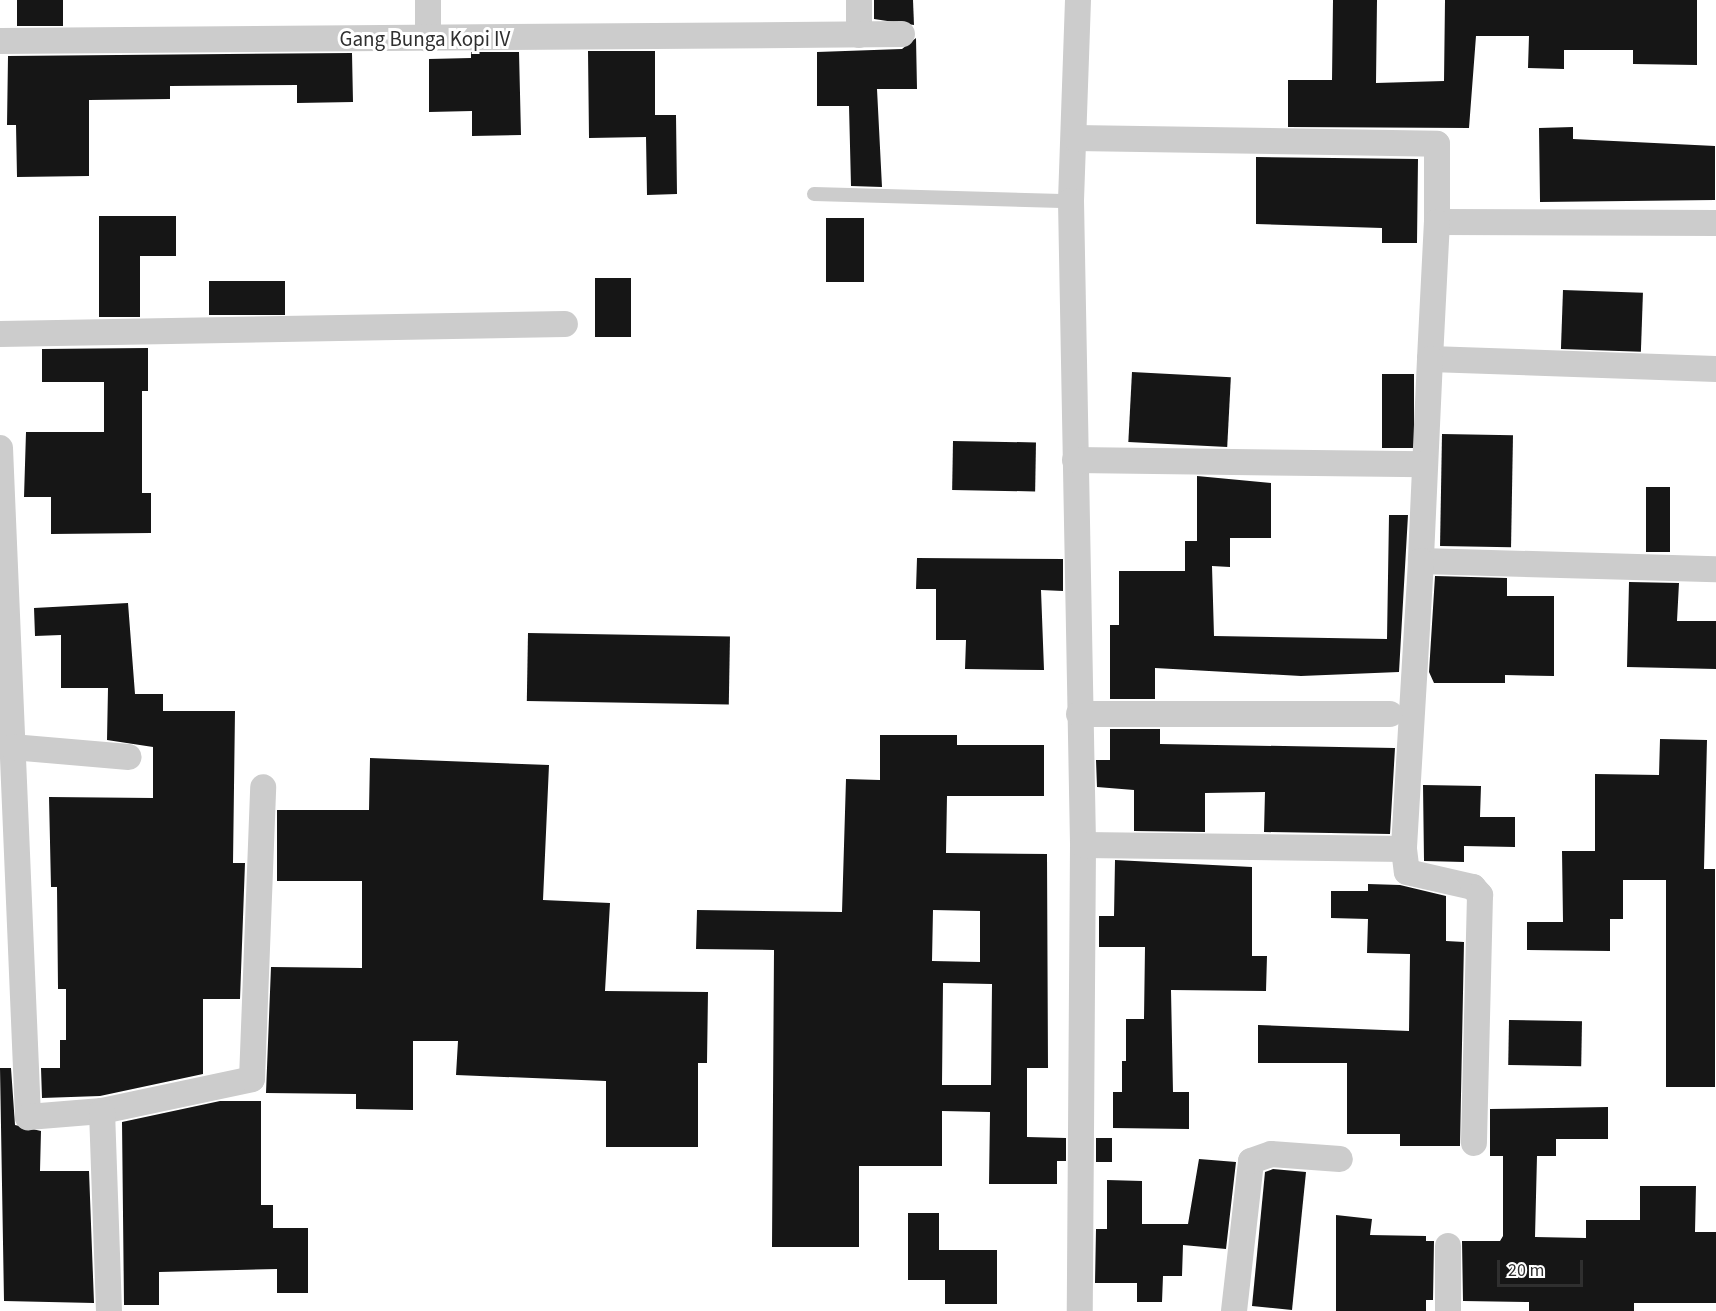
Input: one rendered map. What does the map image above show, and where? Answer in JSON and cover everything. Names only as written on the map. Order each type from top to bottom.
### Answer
[{"type":"street","points":[[428,0],[428,39]]},
{"type":"street","points":[[855,34],[859,0]]},
{"type":"street","points":[[1078,0],[1075,138],[1071,201],[1078,714],[1083,845],[1080,1311]]},
{"type":"street","name":"Gang Bunga Kopi IV","points":[[0,41],[902,34]]},
{"type":"street","points":[[1075,138],[1437,144],[1437,222],[1421,561],[1404,849],[1407,872],[1473,887],[1480,895],[1474,1143]]},
{"type":"street","points":[[1437,222],[1716,223]]},
{"type":"street","points":[[0,334],[565,324]]},
{"type":"street","points":[[1430,359],[1716,369]]},
{"type":"street","points":[[0,448],[4,704],[12,747],[26,1112],[34,1120],[102,1111],[246,1084],[256,1071],[263,787]]},
{"type":"street","points":[[1075,460],[1425,464]]},
{"type":"street","points":[[1421,561],[1716,569]]},
{"type":"street","points":[[1078,714],[1390,714]]},
{"type":"street","points":[[12,747],[129,757]]},
{"type":"street","points":[[1083,845],[1404,849]]},
{"type":"street","points":[[102,1111],[109,1311]]},
{"type":"street","points":[[1234,1311],[1251,1161],[1271,1154],[1340,1159]]},
{"type":"street","points":[[1448,1246],[1448,1311]]},
{"type":"lane","points":[[814,194],[1071,201]]},
{"type":"building","points":[[17,0],[63,0],[63,26],[17,26]]},
{"type":"building","points":[[874,0],[913,0],[914,25],[874,19]]},
{"type":"building","points":[[1333,0],[1377,0],[1376,83],[1444,81],[1445,0],[1697,0],[1697,65],[1633,64],[1633,50],[1564,50],[1564,69],[1528,68],[1529,36],[1476,36],[1469,128],[1288,127],[1288,80],[1332,80]]},
{"type":"building","points":[[916,38],[917,89],[877,89],[882,187],[851,186],[849,106],[817,106],[817,52],[902,49]]},
{"type":"building","points":[[588,51],[655,51],[655,115],[676,115],[677,194],[647,195],[646,137],[589,138]]},
{"type":"building","points":[[471,52],[519,52],[521,135],[472,136],[472,111],[429,112],[429,59],[471,58]]},
{"type":"building","points":[[352,53],[353,102],[297,103],[297,85],[170,86],[170,99],[89,100],[89,176],[17,177],[16,125],[7,125],[8,56]]},
{"type":"building","points":[[1573,127],[1573,139],[1715,146],[1715,200],[1540,202],[1539,128]]},
{"type":"building","points":[[1256,157],[1418,159],[1417,243],[1382,243],[1382,228],[1256,224]]},
{"type":"building","points":[[99,216],[176,216],[176,256],[140,256],[140,317],[99,317]]},
{"type":"building","points":[[826,218],[864,218],[864,282],[826,282]]},
{"type":"building","points":[[595,278],[631,278],[631,337],[595,337]]},
{"type":"building","points":[[209,281],[285,281],[285,315],[209,315]]},
{"type":"building","points":[[1563,290],[1643,293],[1641,352],[1561,349]]},
{"type":"building","points":[[148,348],[148,391],[142,391],[142,493],[151,493],[151,533],[51,534],[51,497],[24,497],[26,432],[104,432],[104,382],[42,382],[42,349]]},
{"type":"building","points":[[1132,372],[1231,377],[1227,447],[1128,442]]},
{"type":"building","points":[[1382,374],[1414,374],[1414,448],[1382,448]]},
{"type":"building","points":[[1442,434],[1513,435],[1511,547],[1440,546]]},
{"type":"building","points":[[953,441],[1036,442],[1035,491],[952,490]]},
{"type":"building","points":[[1197,476],[1271,483],[1271,538],[1230,538],[1230,567],[1212,566],[1214,636],[1387,639],[1389,515],[1408,515],[1399,672],[1301,676],[1155,668],[1155,699],[1110,699],[1110,625],[1119,625],[1119,571],[1185,571],[1185,541],[1197,541]]},
{"type":"building","points":[[1646,487],[1670,487],[1670,552],[1646,552]]},
{"type":"building","points":[[917,558],[1063,559],[1063,591],[1041,590],[1044,670],[965,669],[966,640],[936,640],[936,589],[916,589]]},
{"type":"building","points":[[1435,576],[1507,578],[1507,596],[1554,596],[1554,676],[1505,675],[1505,683],[1434,683],[1429,672]]},
{"type":"building","points":[[1629,582],[1679,583],[1677,621],[1716,621],[1716,669],[1627,667]]},
{"type":"building","points":[[128,603],[135,694],[163,694],[163,711],[235,711],[233,863],[245,863],[240,999],[203,999],[203,1074],[100,1096],[42,1098],[41,1068],[60,1068],[60,1040],[66,1040],[66,989],[58,989],[57,887],[51,887],[49,797],[153,798],[153,747],[107,740],[108,688],[61,688],[61,635],[35,636],[34,608]]},
{"type":"building","points":[[528,633],[730,637],[729,705],[527,701]]},
{"type":"building","points":[[1110,729],[1160,729],[1160,744],[1395,748],[1390,834],[1264,832],[1265,792],[1205,793],[1205,832],[1134,831],[1134,790],[1097,787],[1096,760],[1110,760]]},
{"type":"building","points":[[880,735],[957,735],[957,745],[1044,745],[1044,796],[947,796],[946,853],[1047,854],[1048,1068],[1027,1068],[1027,1137],[1066,1138],[1066,1161],[1057,1161],[1057,1184],[989,1184],[990,1112],[942,1111],[942,1166],[859,1166],[859,1247],[772,1247],[774,950],[696,949],[697,910],[842,912],[846,779],[880,780]],"holes":[[[933,910],[980,911],[980,962],[932,961]],[[943,983],[992,984],[991,1085],[942,1085]]]},
{"type":"building","points":[[1660,739],[1707,740],[1704,869],[1715,869],[1715,1087],[1666,1087],[1666,880],[1623,880],[1623,919],[1610,919],[1610,951],[1527,950],[1527,922],[1563,922],[1562,851],[1595,851],[1595,774],[1659,775]]},
{"type":"building","points":[[370,758],[549,765],[543,900],[610,903],[605,991],[708,992],[707,1063],[698,1063],[698,1147],[606,1147],[606,1081],[456,1075],[458,1041],[413,1041],[413,1110],[356,1109],[356,1094],[266,1093],[271,967],[362,968],[362,881],[277,881],[277,810],[369,810]]},
{"type":"building","points":[[1423,785],[1481,786],[1480,817],[1515,817],[1515,847],[1464,846],[1464,862],[1424,861]]},
{"type":"building","points":[[1115,860],[1252,867],[1252,956],[1267,956],[1266,991],[1171,990],[1173,1092],[1189,1092],[1189,1129],[1113,1128],[1113,1092],[1122,1092],[1122,1061],[1126,1061],[1126,1019],[1144,1019],[1145,947],[1099,947],[1099,916],[1114,916]]},
{"type":"building","points":[[1368,884],[1400,885],[1446,896],[1446,941],[1464,942],[1460,1146],[1400,1146],[1400,1134],[1347,1134],[1347,1063],[1258,1063],[1258,1025],[1409,1031],[1410,954],[1367,953],[1368,919],[1331,918],[1331,891],[1368,891]]},
{"type":"building","points":[[1509,1020],[1582,1021],[1581,1066],[1508,1065]]},
{"type":"building","points":[[0,1068],[11,1068],[15,1125],[41,1131],[40,1171],[89,1171],[94,1303],[4,1301]]},
{"type":"building","points":[[220,1101],[261,1101],[261,1205],[273,1205],[273,1228],[308,1228],[308,1293],[277,1293],[277,1269],[159,1272],[159,1305],[124,1305],[122,1122]]},
{"type":"building","points":[[1608,1107],[1608,1139],[1556,1139],[1556,1156],[1537,1156],[1535,1237],[1586,1238],[1586,1220],[1640,1220],[1640,1186],[1696,1186],[1695,1232],[1716,1232],[1716,1303],[1634,1303],[1634,1311],[1529,1311],[1529,1302],[1463,1301],[1462,1241],[1500,1241],[1503,1236],[1503,1156],[1490,1156],[1490,1109]]},
{"type":"building","points":[[1096,1138],[1112,1138],[1112,1162],[1096,1162]]},
{"type":"building","points":[[1199,1159],[1236,1162],[1226,1249],[1183,1245],[1182,1276],[1163,1276],[1162,1302],[1137,1302],[1137,1283],[1095,1283],[1096,1229],[1107,1229],[1107,1180],[1142,1181],[1142,1224],[1188,1224]]},
{"type":"building","points":[[1273,1169],[1306,1172],[1292,1310],[1252,1306],[1265,1172]]},
{"type":"building","points":[[908,1213],[939,1213],[939,1250],[997,1250],[997,1304],[945,1304],[945,1280],[908,1280]]},
{"type":"building","points":[[1336,1215],[1372,1219],[1370,1235],[1426,1236],[1426,1241],[1434,1241],[1433,1300],[1426,1300],[1426,1311],[1336,1311]]}]
